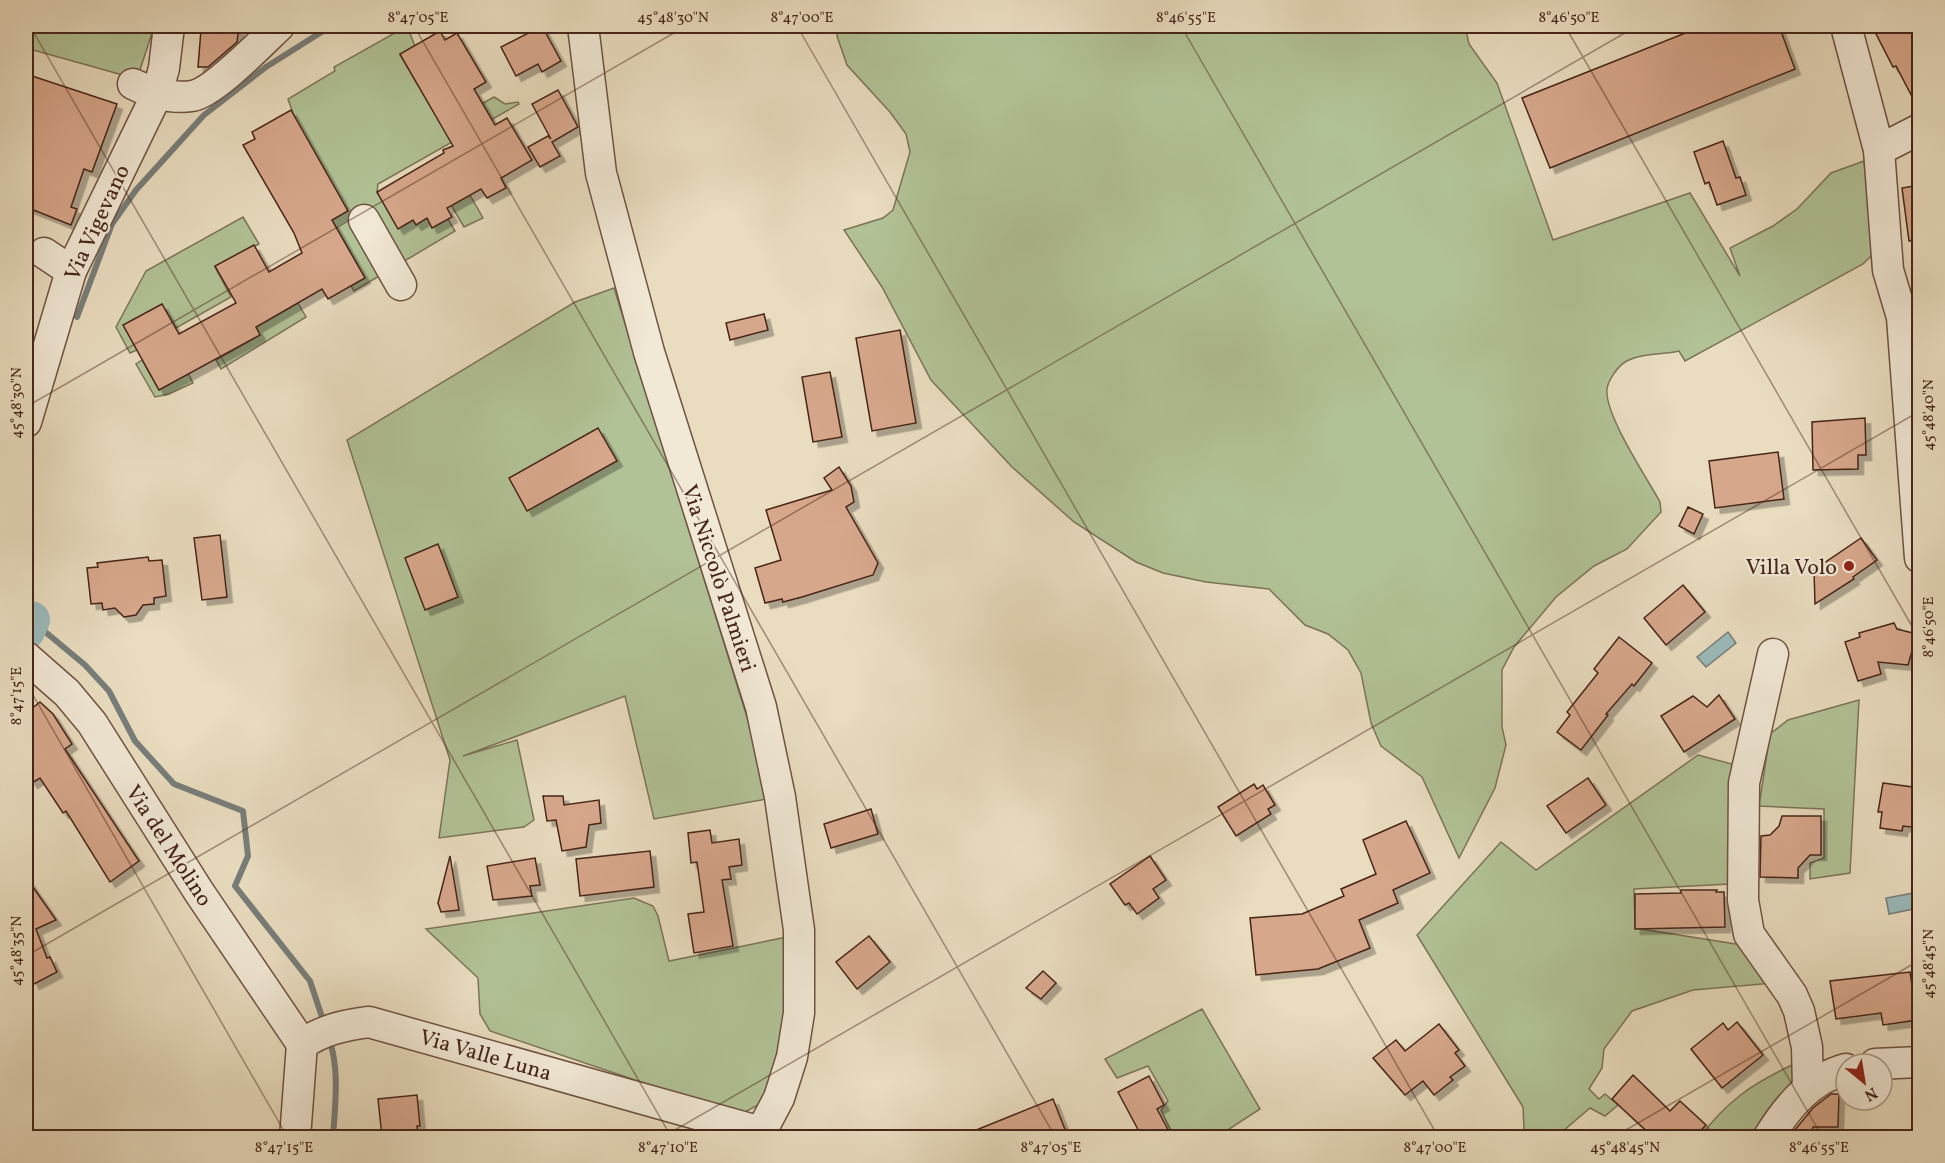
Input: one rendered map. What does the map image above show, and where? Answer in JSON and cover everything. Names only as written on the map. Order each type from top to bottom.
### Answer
[{"type":"street","name":"Via Vigevano","points":[[26,422],[71,271],[151,82],[169,26]]},
{"type":"street","points":[[151,82],[183,74],[230,73],[279,26]]},
{"type":"street","name":"Via Niccolò Palmieri","points":[[583,26],[602,173],[649,352],[761,707],[780,797],[799,930],[799,1013],[792,1057],[779,1098],[762,1135]]},
{"type":"street","points":[[1846,26],[1879,150],[1888,270],[1902,317],[1920,558]]},
{"type":"street","points":[[1879,150],[1920,129]]},
{"type":"street","points":[[364,220],[401,285]]},
{"type":"street","points":[[44,253],[71,271]]},
{"type":"street","points":[[1773,654],[1744,783],[1743,900],[1749,934],[1792,995],[1799,1011],[1808,1047],[1808,1088]]},
{"type":"street","name":"Via del Molino","points":[[26,657],[67,693],[92,723],[199,892],[309,1040]]},
{"type":"street","name":"Via Valle Luna","points":[[309,1040],[346,1025],[369,1022],[762,1135]]},
{"type":"street","points":[[295,1137],[309,1040]]},
{"type":"street","points":[[1894,1063],[1920,1062]]},
{"type":"street","points":[[1768,1137],[1785,1111],[1808,1088],[1834,1072]]},
{"type":"green space","points":[[26,26],[150,26],[152,33],[137,79],[26,48]]},
{"type":"green space","points":[[407,26],[415,46],[400,55],[440,123],[445,125],[494,97],[505,104],[518,102],[519,104],[378,184],[377,192],[398,228],[413,220],[416,224],[427,218],[432,228],[448,219],[455,231],[354,291],[351,286],[365,278],[332,220],[288,99],[335,71],[334,67]]},
{"type":"green space","points":[[849,26],[1465,26],[1469,44],[1497,83],[1553,240],[1690,193],[1740,276],[1730,248],[1773,226],[1797,209],[1831,173],[1864,161],[1876,251],[1863,264],[1685,361],[1679,351],[1644,356],[1625,362],[1613,374],[1607,389],[1612,414],[1660,502],[1661,512],[1627,549],[1594,566],[1556,597],[1514,647],[1502,670],[1502,727],[1506,745],[1495,788],[1459,858],[1422,777],[1381,746],[1371,723],[1361,673],[1348,650],[1328,634],[1305,625],[1269,589],[1206,582],[1163,573],[1136,562],[1074,522],[1012,467],[931,380],[882,287],[844,230],[883,218],[893,210],[910,152],[906,134],[890,112],[847,65],[837,32]]},
{"type":"green space","points":[[470,195],[483,218],[464,227],[451,205]]},
{"type":"green space","points":[[243,217],[259,244],[215,267],[231,297],[176,328],[162,304],[124,325],[137,350],[130,353],[116,327],[146,271]]},
{"type":"green space","points":[[614,288],[772,798],[654,819],[625,696],[463,756],[517,740],[534,820],[524,827],[439,838],[450,760],[347,440],[575,302]]},
{"type":"green space","points":[[298,303],[306,317],[221,369],[216,360],[260,335],[256,327]]},
{"type":"green space","points":[[142,360],[159,390],[188,373],[193,383],[169,394],[155,397],[136,364]]},
{"type":"green space","points":[[1859,700],[1850,873],[1810,879],[1810,863],[1824,858],[1824,809],[1759,806],[1770,734],[1788,720]]},
{"type":"green space","points":[[1698,755],[1739,766],[1730,884],[1634,889],[1635,928],[1742,945],[1774,983],[1693,990],[1632,1011],[1604,1049],[1602,1068],[1589,1089],[1599,1099],[1605,1094],[1618,1105],[1605,1116],[1590,1108],[1556,1137],[1530,1137],[1524,1129],[1523,1107],[1417,935],[1501,842],[1536,870]]},
{"type":"green space","points":[[634,898],[653,906],[658,916],[669,961],[787,937],[786,1021],[774,1090],[760,1104],[745,1112],[712,1106],[490,1031],[480,1014],[478,978],[426,929]]},
{"type":"green space","points":[[1202,1009],[1260,1109],[1217,1137],[1174,1137],[1161,1110],[1168,1101],[1148,1066],[1117,1078],[1105,1059]]},
{"type":"green space","points":[[1794,1064],[1796,1088],[1762,1137],[1699,1138],[1720,1113],[1742,1094]]},
{"type":"water","points":[[1728,632],[1736,643],[1706,667],[1697,657]]},
{"type":"water","points":[[1919,892],[1919,908],[1889,914],[1886,898]]},
{"type":"building","points":[[542,26],[561,61],[542,72],[538,64],[516,76],[501,47]]},
{"type":"building","points":[[1703,26],[1764,26],[1766,31],[1779,26],[1795,69],[1550,168],[1522,98]]},
{"type":"building","points":[[1872,26],[1920,26],[1920,112],[1896,66],[1893,67]]},
{"type":"building","points":[[239,27],[237,42],[208,67],[198,67],[201,30]]},
{"type":"building","points":[[440,31],[445,40],[457,33],[486,82],[474,89],[495,125],[507,118],[532,160],[501,178],[506,188],[487,198],[481,189],[447,208],[452,217],[432,228],[427,218],[416,225],[413,220],[398,229],[377,192],[453,146],[400,54]]},
{"type":"building","points":[[26,74],[117,104],[92,172],[84,169],[71,207],[77,209],[71,225],[26,207]]},
{"type":"building","points":[[558,90],[578,127],[552,142],[560,156],[540,167],[528,147],[548,136],[551,139],[532,104]]},
{"type":"building","points":[[291,110],[348,211],[332,220],[365,278],[328,299],[322,289],[256,327],[260,335],[159,390],[123,325],[162,304],[179,334],[236,303],[215,266],[254,245],[269,272],[302,253],[294,233],[243,145],[255,139],[252,132]]},
{"type":"building","points":[[1723,141],[1736,178],[1740,177],[1746,195],[1717,205],[1709,182],[1705,184],[1694,152]]},
{"type":"building","points":[[1920,185],[1920,240],[1909,241],[1902,188]]},
{"type":"building","points":[[764,314],[768,330],[730,340],[726,323]]},
{"type":"building","points":[[900,330],[916,423],[872,431],[856,338]]},
{"type":"building","points":[[830,372],[842,437],[813,442],[802,377]]},
{"type":"building","points":[[1865,418],[1866,455],[1858,455],[1858,469],[1813,470],[1812,422]]},
{"type":"building","points":[[598,428],[617,461],[527,511],[509,478]]},
{"type":"building","points":[[1778,452],[1784,499],[1715,508],[1709,461]]},
{"type":"building","points":[[839,467],[851,486],[854,502],[846,507],[878,563],[873,575],[783,602],[782,599],[765,603],[755,568],[781,560],[766,510],[832,490],[824,478]]},
{"type":"building","points":[[1688,507],[1703,514],[1694,534],[1679,526]]},
{"type":"building","points":[[220,535],[227,597],[202,600],[194,538]]},
{"type":"building","name":"Villa Volo","points":[[1861,538],[1877,560],[1853,577],[1854,579],[1815,604],[1814,570]]},
{"type":"building","points":[[438,544],[458,597],[425,610],[405,558]]},
{"type":"building","points":[[148,557],[149,561],[162,560],[166,596],[154,598],[154,604],[143,605],[136,615],[124,617],[115,608],[103,610],[102,603],[91,604],[87,568],[98,567],[97,563]]},
{"type":"building","points":[[1683,585],[1705,612],[1666,645],[1644,618]]},
{"type":"building","points":[[1894,623],[1897,629],[1917,634],[1908,665],[1878,662],[1881,674],[1858,681],[1845,642],[1860,637],[1859,633]]},
{"type":"building","points":[[1619,637],[1652,663],[1634,686],[1632,684],[1606,714],[1608,715],[1581,750],[1557,732],[1570,715],[1567,712],[1598,673],[1594,669]]},
{"type":"building","points":[[1719,695],[1735,719],[1684,752],[1661,716],[1693,696],[1707,707]]},
{"type":"building","points":[[40,702],[53,714],[72,744],[65,749],[139,861],[110,882],[66,811],[63,813],[40,778],[32,783],[26,773],[26,713]]},
{"type":"building","points":[[1588,778],[1606,805],[1566,833],[1547,806]]},
{"type":"building","points":[[1883,783],[1920,788],[1920,828],[1903,826],[1902,831],[1880,828],[1882,812],[1878,812]]},
{"type":"building","points":[[1254,784],[1257,789],[1263,785],[1275,805],[1268,809],[1271,814],[1236,836],[1218,807]]},
{"type":"building","points":[[543,796],[563,796],[564,805],[599,800],[601,823],[589,825],[586,847],[562,851],[556,820],[547,821]]},
{"type":"building","points":[[871,809],[878,834],[831,848],[824,824]]},
{"type":"building","points":[[1782,816],[1821,816],[1821,855],[1810,855],[1798,868],[1798,878],[1760,877],[1761,836],[1770,835],[1779,826]]},
{"type":"building","points":[[1406,821],[1430,873],[1393,890],[1398,903],[1359,920],[1370,948],[1318,969],[1256,975],[1250,918],[1302,914],[1344,896],[1341,889],[1376,874],[1363,840]]},
{"type":"building","points":[[710,830],[712,843],[739,839],[742,865],[729,867],[731,879],[722,880],[733,946],[694,953],[688,914],[704,912],[697,862],[691,863],[688,833]]},
{"type":"building","points":[[650,851],[654,887],[580,896],[576,859]]},
{"type":"building","points":[[450,856],[459,910],[441,912],[438,903]]},
{"type":"building","points":[[1150,856],[1166,880],[1153,889],[1159,898],[1137,914],[1129,903],[1125,905],[1110,884]]},
{"type":"building","points":[[535,858],[540,885],[530,886],[532,896],[493,900],[487,866]]},
{"type":"building","points":[[26,877],[56,920],[36,929],[47,958],[50,957],[57,972],[34,984],[26,968]]},
{"type":"building","points":[[1681,890],[1724,892],[1725,927],[1635,929],[1635,894],[1681,893]]},
{"type":"building","points":[[869,936],[890,962],[857,989],[836,962]]},
{"type":"building","points":[[1043,971],[1056,983],[1041,999],[1026,988]]},
{"type":"building","points":[[1910,972],[1917,1020],[1883,1025],[1881,1013],[1836,1019],[1830,981]]},
{"type":"building","points":[[1737,1022],[1763,1055],[1722,1088],[1691,1049],[1723,1023],[1728,1030]]},
{"type":"building","points":[[1439,1024],[1459,1050],[1455,1053],[1465,1066],[1450,1077],[1453,1080],[1434,1095],[1423,1081],[1405,1095],[1373,1058],[1396,1040],[1405,1051]]},
{"type":"building","points":[[1633,1075],[1670,1111],[1680,1101],[1706,1125],[1694,1137],[1653,1137],[1612,1099]]},
{"type":"building","points":[[1149,1076],[1164,1105],[1157,1109],[1172,1137],[1142,1137],[1118,1092]]},
{"type":"building","points":[[1834,1094],[1834,1112],[1838,1112],[1838,1127],[1813,1127],[1810,1137],[1789,1137],[1813,1108]]},
{"type":"building","points":[[417,1095],[420,1126],[417,1126],[418,1137],[382,1137],[378,1099]]},
{"type":"building","points":[[1053,1099],[1068,1137],[959,1137]]},
{"type":"waterway","points":[[77,317],[112,224],[136,190],[204,115],[266,67],[331,26]]},
{"type":"waterway","points":[[26,607],[31,620],[85,665],[109,691],[135,741],[174,784],[243,811],[248,856],[235,886],[310,981],[324,1023]]},
{"type":"waterway","points":[[26,631],[31,620]]},
{"type":"waterway","points":[[329,1038],[336,1075],[333,1138]]},
{"type":"place","name":"Villa Volo","points":[[1849,566]]}]
